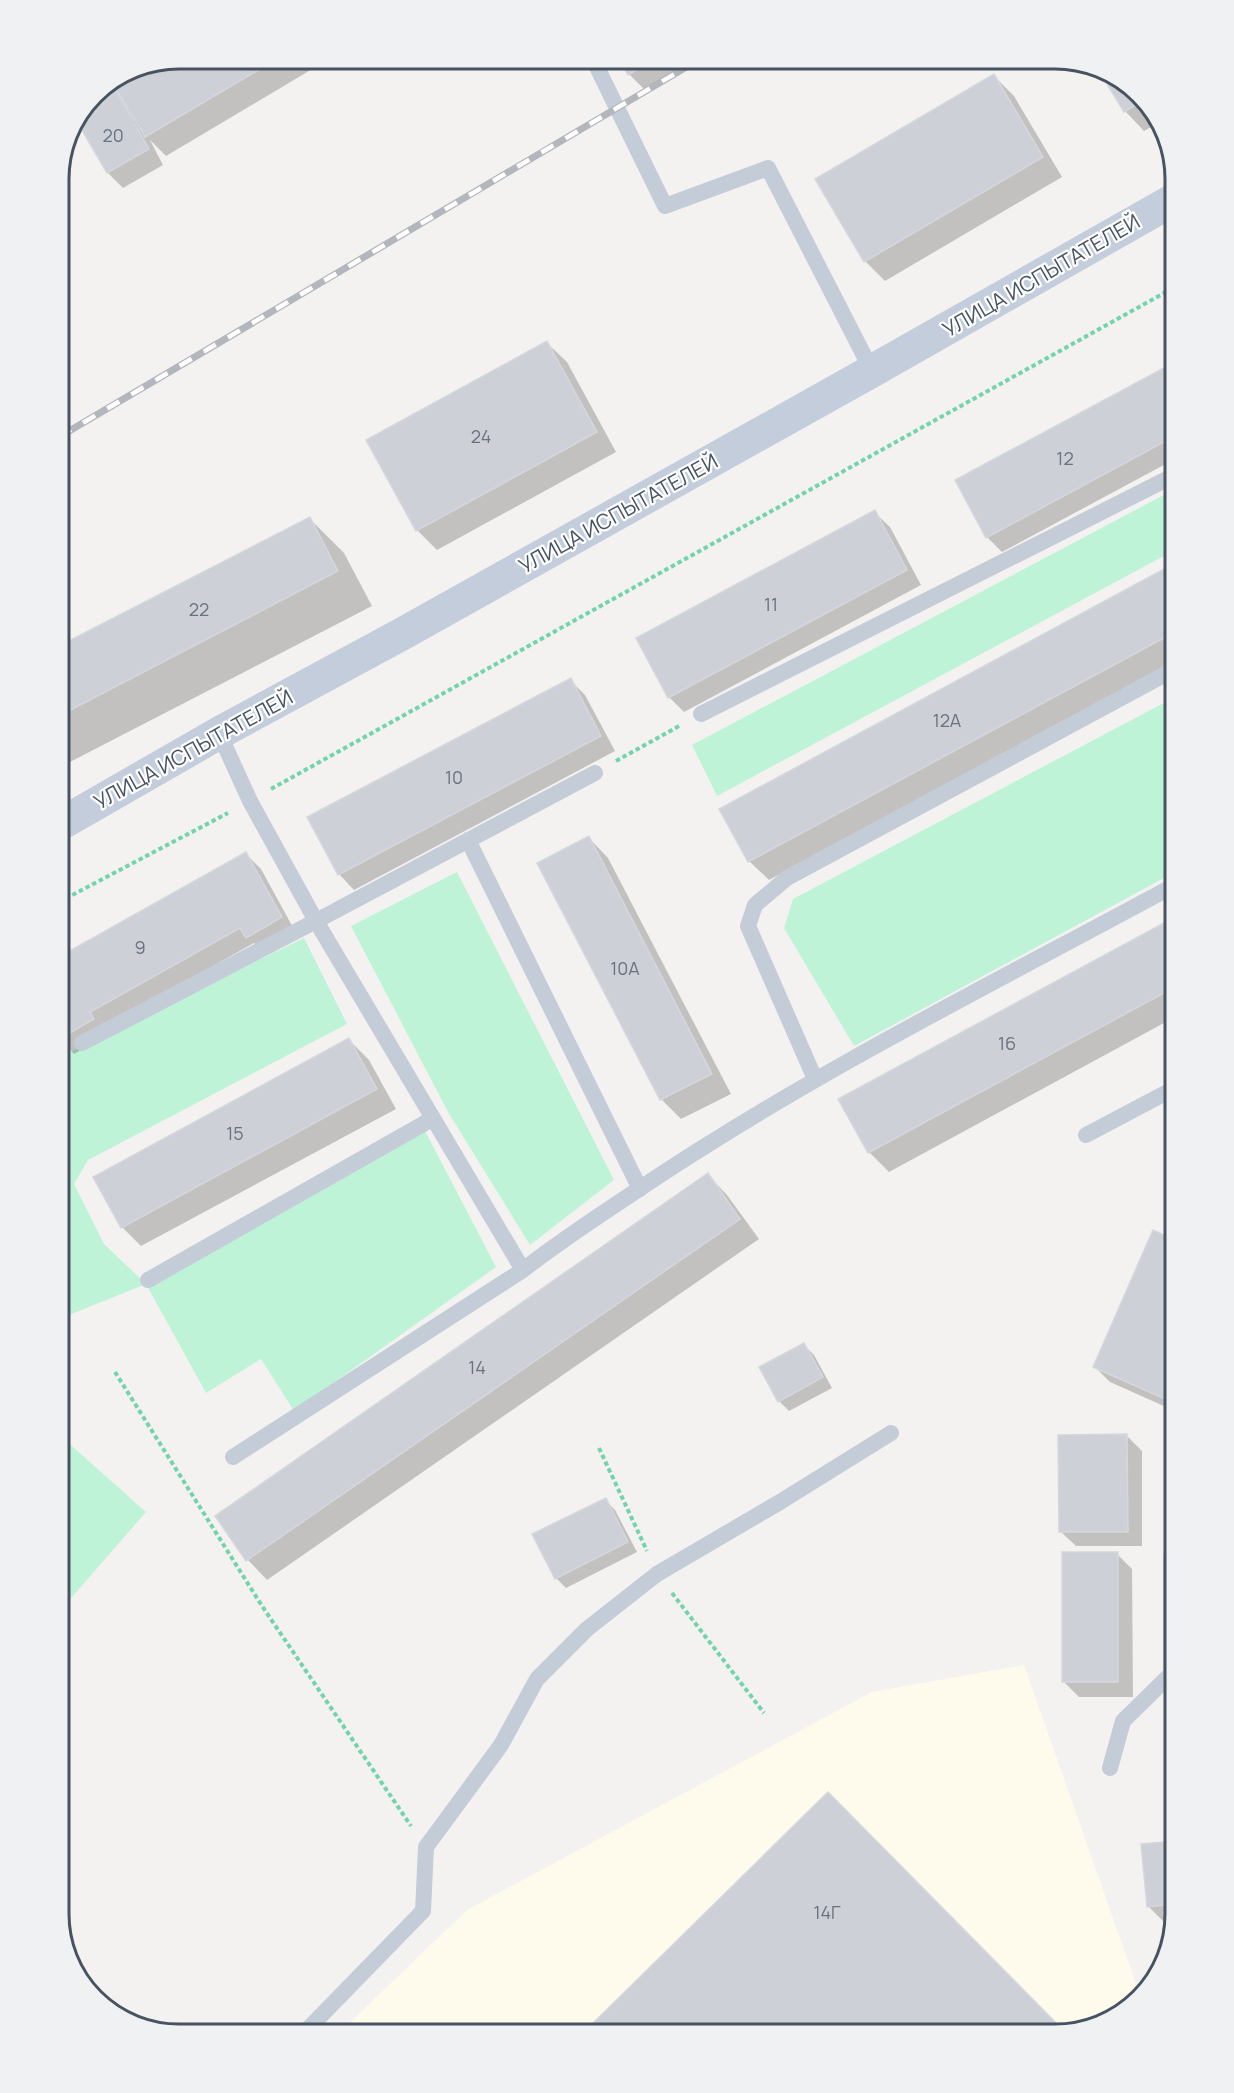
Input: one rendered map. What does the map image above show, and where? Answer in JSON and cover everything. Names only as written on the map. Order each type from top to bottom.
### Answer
[{"type":"main road","name":"УЛИЦА ИСПЫТАТЕЛЕЙ","points":[[69,819],[219,733],[402,634],[1165,205]]},
{"type":"lane","points":[[598,69],[665,206],[768,168],[872,371]]},
{"type":"lane","points":[[701,714],[1165,481]]},
{"type":"lane","points":[[815,1079],[748,926],[754,905],[787,878],[1165,675]]},
{"type":"lane","points":[[219,733],[250,801],[316,921],[523,1270]]},
{"type":"lane","points":[[82,1043],[595,772]]},
{"type":"lane","points":[[468,840],[640,1189]]},
{"type":"lane","points":[[233,1457],[523,1270],[554,1246],[688,1156],[815,1079],[1165,891]]},
{"type":"lane","points":[[1086,1135],[1165,1094]]},
{"type":"lane","points":[[148,1280],[432,1119]]},
{"type":"lane","points":[[313,2024],[423,1911],[426,1847],[501,1745],[537,1679],[587,1629],[657,1574],[780,1502],[891,1433]]},
{"type":"lane","points":[[1110,1768],[1123,1721],[1165,1680]]},
{"type":"path","points":[[69,897],[250,801],[1165,293]]},
{"type":"path","points":[[595,772],[701,714]]},
{"type":"path","points":[[115,1372],[262,1606],[426,1847]]},
{"type":"shaded area","points":[[1024,1665],[1137,1988],[1128,1997],[1104,2013],[1091,2018],[1055,2024],[348,2024],[467,1910],[872,1692]]},
{"type":"green space","points":[[1165,494],[1165,555],[717,796],[692,745]]},
{"type":"green space","points":[[1165,702],[1165,877],[854,1046],[784,928],[793,899]]},
{"type":"green space","points":[[457,872],[614,1180],[530,1245],[448,1112],[351,926]]},
{"type":"green space","points":[[304,938],[347,1024],[88,1160],[74,1184],[104,1244],[146,1284],[69,1315],[69,1053]]},
{"type":"green space","points":[[424,1129],[496,1267],[294,1411],[261,1359],[206,1393],[146,1284]]},
{"type":"green space","points":[[69,1443],[146,1512],[69,1601]]},
{"type":"building","points":[[171,69],[260,69],[145,137],[116,89],[118,87],[143,75]]},
{"type":"building","points":[[625,69],[638,69],[628,75]]},
{"type":"building","points":[[994,74],[1043,157],[864,262],[815,179]]},
{"type":"building","points":[[1105,80],[1136,104],[1124,112]]},
{"type":"building","points":[[115,89],[149,149],[107,173],[81,128],[96,106]]},
{"type":"building","points":[[547,341],[597,432],[416,531],[366,440]]},
{"type":"building","points":[[1165,367],[1165,441],[986,538],[955,480]]},
{"type":"building","points":[[875,510],[907,570],[668,698],[636,638]]},
{"type":"building","points":[[310,517],[338,571],[69,711],[69,641]]},
{"type":"building","points":[[1165,568],[1165,637],[748,862],[719,809]]},
{"type":"building","points":[[571,678],[601,736],[338,875],[307,817]]},
{"type":"building","points":[[589,836],[712,1074],[660,1100],[537,863]]},
{"type":"building","points":[[246,852],[282,917],[246,938],[240,928],[90,1012],[94,1019],[69,1033],[69,951]]},
{"type":"building","points":[[1165,922],[1165,992],[868,1153],[838,1099]]},
{"type":"building","points":[[349,1038],[377,1089],[121,1228],[93,1177]]},
{"type":"building","points":[[708,1173],[740,1219],[246,1561],[215,1516]]},
{"type":"building","points":[[1153,1230],[1165,1235],[1165,1399],[1093,1367]]},
{"type":"building","points":[[804,1343],[823,1377],[778,1402],[759,1367]]},
{"type":"building","points":[[1127,1434],[1128,1532],[1059,1532],[1058,1435]]},
{"type":"building","points":[[606,1498],[628,1542],[555,1579],[532,1534]]},
{"type":"building","points":[[1062,1552],[1118,1552],[1118,1682],[1062,1682]]},
{"type":"building","points":[[828,1792],[1057,2024],[1055,2024],[592,2024]]},
{"type":"building","points":[[1165,1842],[1165,1905],[1147,1907],[1141,1844]]},
{"type":"railway","points":[[69,431],[683,69]]}]
